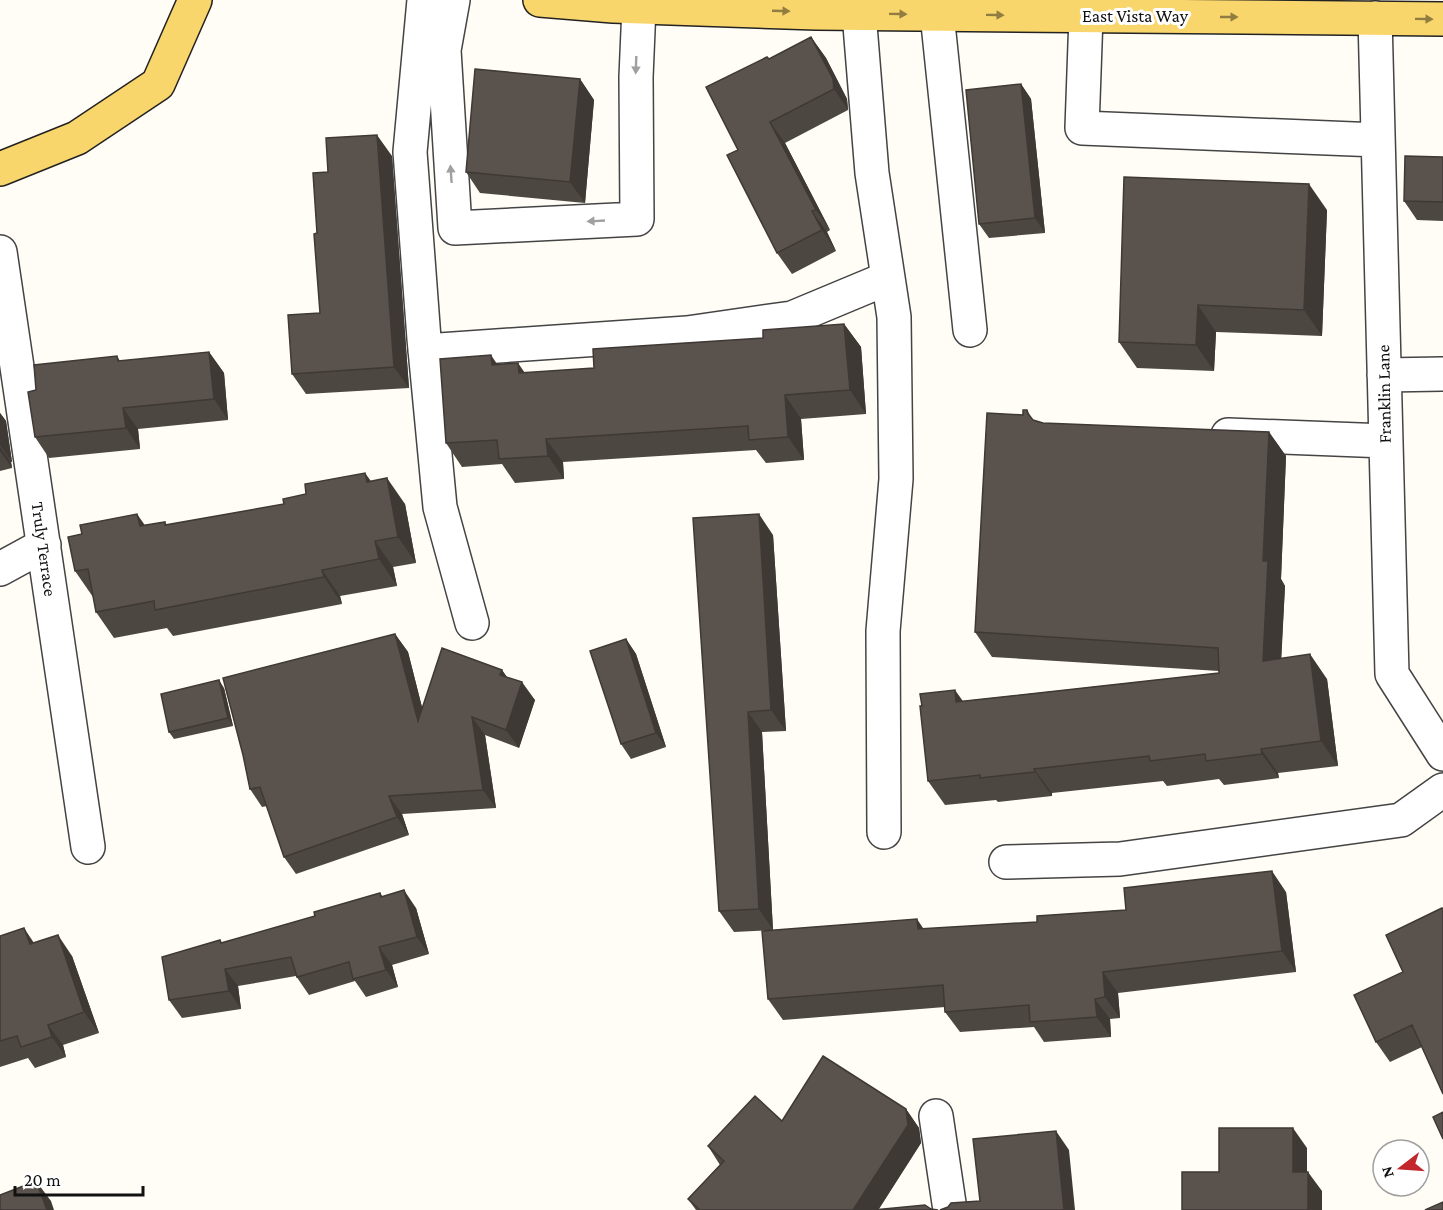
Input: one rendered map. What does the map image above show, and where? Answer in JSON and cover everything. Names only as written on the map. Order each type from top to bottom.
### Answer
[{"type":"main road","points":[[0,169],[77,138],[158,84],[195,0]]},
{"type":"main road","name":"East Vista Way","points":[[540,0],[639,7],[859,13],[937,14],[1092,8],[1443,19]]},
{"type":"street","points":[[424,0],[410,152],[425,351],[440,507],[472,623]]},
{"type":"street","points":[[453,0],[444,50],[455,228],[637,219],[636,77],[639,7]]},
{"type":"street","points":[[1092,8],[1082,128],[1378,140]]},
{"type":"street","points":[[859,13],[872,173],[894,317],[896,479],[883,631],[884,832]]},
{"type":"street","points":[[937,14],[970,330]]},
{"type":"street","name":"Franklin Lane","points":[[1375,18],[1392,674],[1443,754]]},
{"type":"street","name":"Truly Terrace","points":[[0,252],[88,846]]},
{"type":"street","points":[[425,351],[687,333],[792,318],[888,278]]},
{"type":"street","points":[[1384,375],[1443,374]]},
{"type":"street","points":[[1200,434],[1386,441]]},
{"type":"street","points":[[0,569],[44,544]]},
{"type":"street","points":[[1006,862],[1120,859],[1401,820],[1443,790]]},
{"type":"street","points":[[936,1116],[950,1210]]},
{"type":"building","points":[[811,37],[833,79],[834,89],[770,122],[816,210],[812,211],[822,230],[777,253],[727,155],[738,150],[706,87],[767,57],[769,59]]},
{"type":"building","points":[[475,69],[580,79],[570,182],[466,172]]},
{"type":"building","points":[[1021,84],[1035,218],[979,224],[966,90]]},
{"type":"building","points":[[377,135],[394,367],[292,374],[288,315],[320,313],[314,234],[317,233],[313,173],[328,172],[326,138]]},
{"type":"building","points":[[1405,156],[1443,157],[1443,202],[1404,201]]},
{"type":"building","points":[[1124,177],[1309,184],[1304,310],[1198,305],[1196,345],[1119,342]]},
{"type":"building","points":[[844,324],[850,390],[785,395],[788,437],[749,440],[748,426],[546,439],[548,456],[499,459],[497,440],[446,443],[440,359],[491,355],[492,365],[518,363],[519,373],[594,368],[593,349],[763,338],[763,330]]},
{"type":"building","points":[[209,352],[214,399],[123,408],[126,428],[35,437],[28,392],[36,390],[34,365],[117,356],[118,361]]},
{"type":"building","points":[[1023,410],[1027,410],[1033,420],[1043,423],[1269,432],[1263,561],[1268,561],[1263,661],[1310,654],[1321,741],[1261,749],[1262,754],[1206,761],[1205,754],[1150,761],[1149,756],[1034,769],[1035,772],[928,781],[920,694],[955,690],[956,702],[1219,673],[1218,648],[975,632],[987,413],[1023,415]]},
{"type":"building","points":[[365,473],[367,482],[387,478],[398,537],[375,541],[379,559],[322,570],[324,577],[155,610],[154,601],[96,612],[88,569],[75,571],[68,537],[82,534],[80,525],[137,514],[140,526],[165,522],[165,525],[284,504],[283,499],[306,494],[305,484]]},
{"type":"building","points":[[759,514],[771,710],[748,712],[759,909],[719,911],[693,518]]},
{"type":"building","points":[[395,634],[418,721],[442,648],[502,670],[500,675],[522,682],[506,730],[472,717],[483,790],[389,796],[397,817],[284,857],[260,787],[250,789],[223,678]]},
{"type":"building","points":[[626,639],[656,733],[621,744],[590,651]]},
{"type":"building","points":[[219,680],[228,718],[169,732],[161,694]]},
{"type":"building","points":[[1272,871],[1282,951],[1103,972],[1105,997],[1095,999],[1097,1017],[1030,1022],[1029,1005],[945,1012],[943,985],[768,999],[762,931],[917,919],[918,929],[1037,922],[1037,916],[1126,910],[1124,888]]},
{"type":"building","points":[[404,890],[417,937],[379,947],[386,970],[353,979],[349,962],[297,977],[291,957],[225,969],[229,991],[169,1000],[162,957],[315,916],[314,912],[380,893],[381,897]]},
{"type":"building","points":[[1442,908],[1443,1094],[1412,1025],[1376,1042],[1354,995],[1403,972],[1386,935]]},
{"type":"building","points":[[24,928],[30,944],[58,935],[84,1012],[48,1025],[52,1037],[21,1047],[17,1036],[0,1041],[0,936]]},
{"type":"building","points":[[823,1056],[906,1109],[908,1125],[853,1210],[700,1210],[688,1199],[724,1161],[708,1146],[755,1096],[782,1121]]},
{"type":"building","points":[[1443,1112],[1443,1139],[1433,1117]]},
{"type":"building","points":[[1219,1128],[1293,1128],[1293,1172],[1308,1172],[1308,1210],[1182,1210],[1182,1172],[1219,1172]]},
{"type":"building","points":[[1056,1131],[1064,1210],[940,1210],[951,1203],[980,1201],[973,1139]]},
{"type":"building","points":[[36,1181],[47,1210],[0,1210],[0,1195]]},
{"type":"building","points":[[1443,1202],[1443,1210],[1425,1210]]},
{"type":"building","points":[[925,1205],[938,1210],[873,1210]]}]
